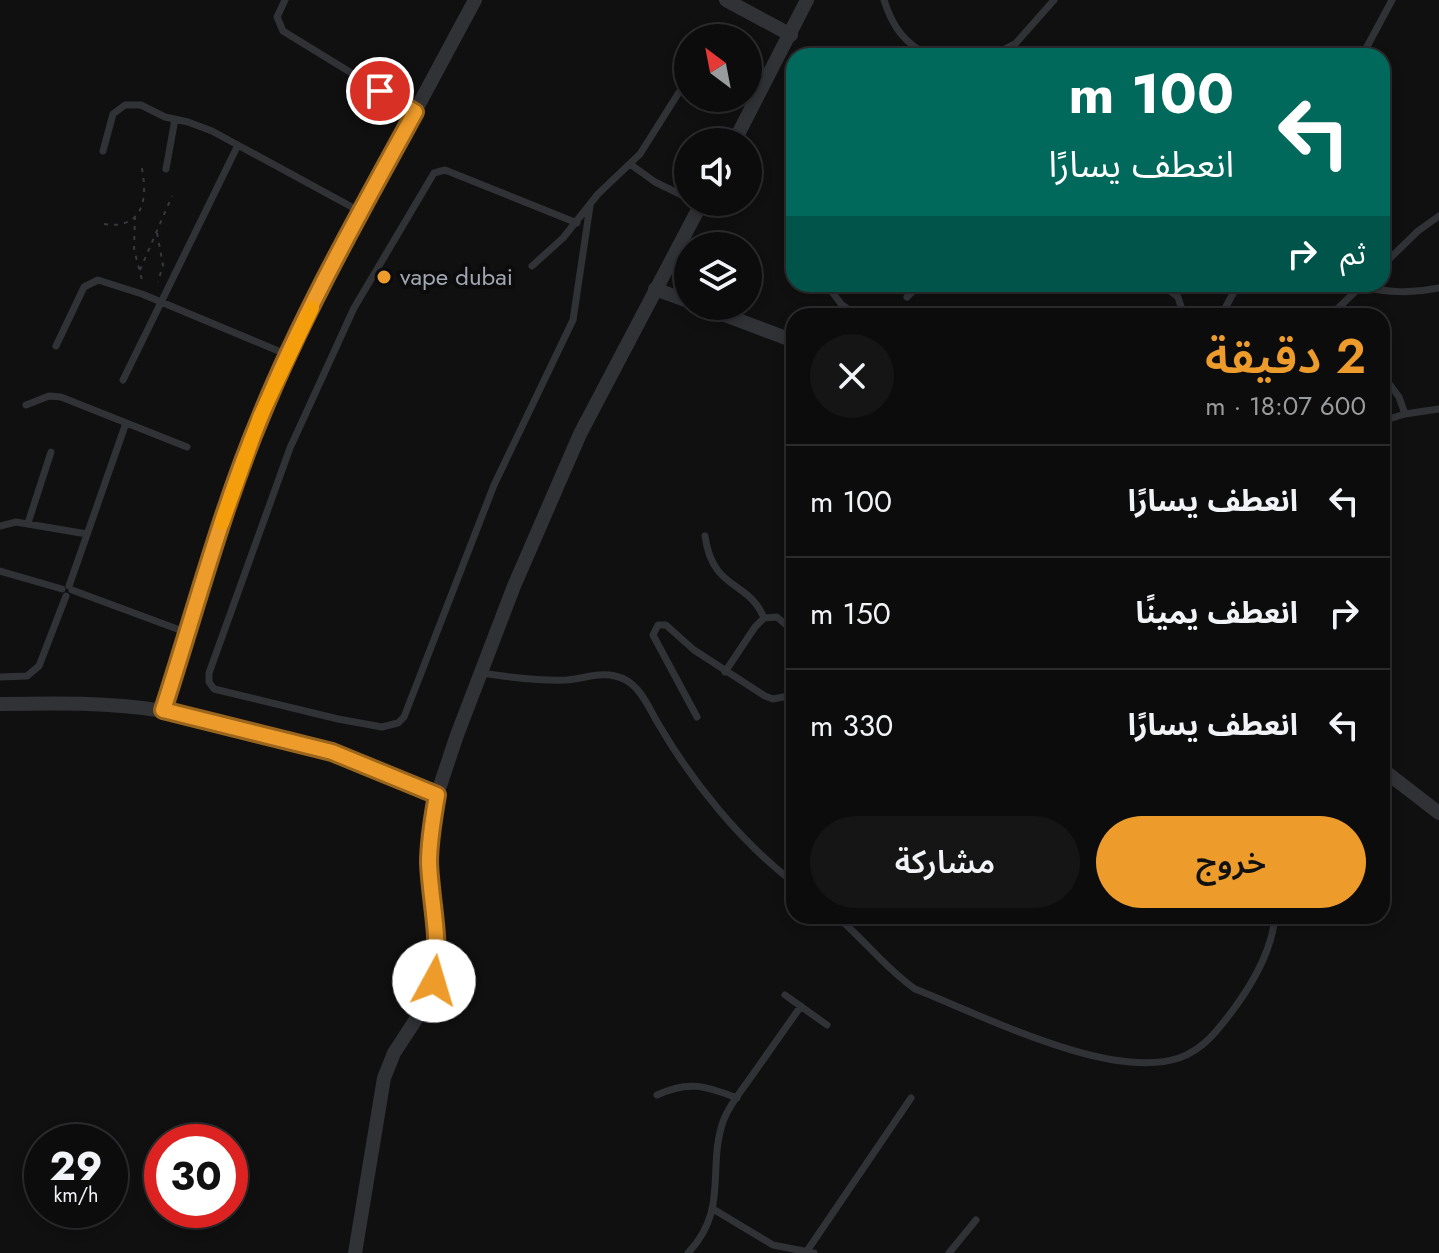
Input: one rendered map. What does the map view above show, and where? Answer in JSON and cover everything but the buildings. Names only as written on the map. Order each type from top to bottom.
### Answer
[{"type":"street","points":[[163,710],[236,480],[263,410],[361,212],[475,0]]},
{"type":"street","points":[[726,0],[791,35]]},
{"type":"street","points":[[741,128],[807,0]]},
{"type":"street","points":[[355,1253],[384,1078],[394,1053],[424,1007],[434,981],[439,953],[429,860],[437,795],[480,673],[551,496],[690,216]]},
{"type":"street","points":[[655,289],[674,296]]},
{"type":"street","points":[[738,320],[786,338]]},
{"type":"street","points":[[0,704],[70,703],[163,710],[332,752],[437,795]]},
{"type":"street","points":[[1390,775],[1439,813]]},
{"type":"lane","points":[[285,0],[277,17],[283,31],[415,112]]},
{"type":"lane","points":[[884,0],[891,21],[915,48]]},
{"type":"lane","points":[[1007,48],[1016,43],[1054,0]]},
{"type":"lane","points":[[1366,48],[1392,0]]},
{"type":"lane","points":[[532,266],[577,223],[608,183],[650,141],[674,101]]},
{"type":"lane","points":[[103,151],[113,114],[125,105],[141,105],[200,126],[361,212]]},
{"type":"lane","points":[[166,169],[175,119]]},
{"type":"lane","points":[[123,380],[157,301],[238,145]]},
{"type":"lane","points":[[630,164],[655,182],[674,191]]},
{"type":"lane","points":[[577,223],[445,170],[434,173],[354,308],[290,448],[209,673],[209,682],[214,689],[371,725],[390,727],[404,717],[494,485],[573,320],[590,206]]},
{"type":"lane","points":[[1390,258],[1439,216]]},
{"type":"lane","points":[[56,346],[80,294],[90,282],[106,282],[288,355]]},
{"type":"lane","points":[[1390,292],[1420,293],[1439,288]]},
{"type":"lane","points":[[832,292],[846,308]]},
{"type":"lane","points":[[907,297],[912,292]]},
{"type":"lane","points":[[1339,308],[1356,292]]},
{"type":"lane","points":[[1390,385],[1399,397],[1405,414]]},
{"type":"lane","points":[[26,405],[37,399],[61,397],[187,447]]},
{"type":"lane","points":[[1390,419],[1439,409]]},
{"type":"lane","points":[[0,677],[27,676],[39,666],[126,423]]},
{"type":"lane","points":[[28,523],[51,452]]},
{"type":"lane","points":[[0,526],[28,523],[87,534]]},
{"type":"lane","points":[[705,536],[713,565],[722,578],[755,601],[764,618]]},
{"type":"lane","points":[[0,571],[67,590],[188,633]]},
{"type":"lane","points":[[725,672],[764,618],[777,617],[786,625]]},
{"type":"lane","points":[[697,717],[653,635],[655,627],[666,625],[725,672],[773,699],[786,697]]},
{"type":"lane","points":[[480,673],[541,681],[615,676],[629,681],[640,691],[696,781],[738,831],[786,876]]},
{"type":"lane","points":[[845,924],[895,975],[915,989],[1068,1049],[1112,1060],[1158,1063],[1192,1052],[1219,1029],[1257,973],[1273,924]]},
{"type":"lane","points":[[785,995],[827,1025]]},
{"type":"lane","points":[[688,1253],[705,1232],[713,1209],[723,1122],[801,1006]]},
{"type":"lane","points":[[657,1095],[675,1087],[693,1085],[737,1098]]},
{"type":"lane","points":[[713,1209],[773,1245],[811,1252],[911,1098]]},
{"type":"lane","points":[[949,1253],[976,1220]]},
{"type":"path","points":[[141,164],[146,194],[135,216],[134,249],[142,294]]},
{"type":"path","points":[[140,270],[172,196]]},
{"type":"path","points":[[104,224],[121,224],[135,216]]},
{"type":"path","points":[[157,232],[163,265],[157,301]]},
{"type":"slow traffic","points":[[222,523],[260,417],[312,308]]},
{"type":"place","name":"vape dubai","points":[[384,277]]},
{"type":"route","points":[[380,91],[415,112],[269,396],[236,480],[163,710],[332,752],[437,795],[429,860],[439,953],[434,981]]}]
